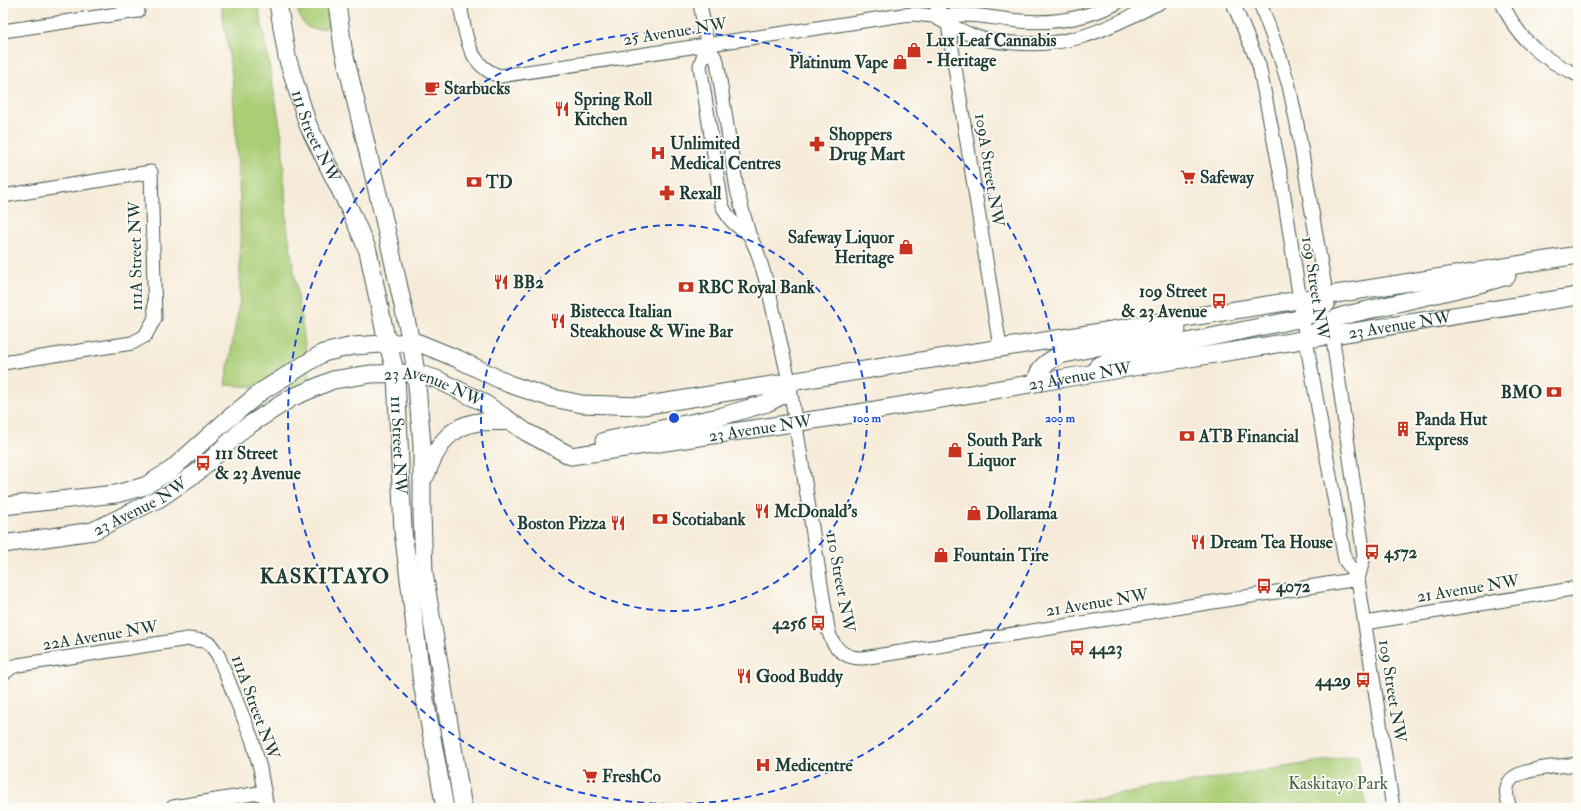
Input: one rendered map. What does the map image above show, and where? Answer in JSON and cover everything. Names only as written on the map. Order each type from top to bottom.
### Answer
[{"type":"main road","name":"111 Street NW","points":[[278,3],[287,57],[308,125],[351,212],[368,251],[385,333],[396,374],[403,531],[422,683],[444,808]]},
{"type":"main road","name":"111 Street NW","points":[[337,3],[343,48],[383,215],[411,342],[416,373],[422,445],[424,573],[463,808]]},
{"type":"main road","name":"23 Avenue NW","points":[[3,506],[116,494],[145,486],[171,470],[262,391],[323,353],[353,346],[411,342],[419,343],[458,359],[509,384],[548,397],[582,404],[642,406],[1000,347],[1301,301],[1578,255]]},
{"type":"main road","points":[[1306,340],[1331,328],[1342,316],[1479,284],[1578,255]]},
{"type":"main road","points":[[1077,376],[1124,355],[1303,318],[1315,314],[1321,309],[1328,296]]},
{"type":"main road","name":"23 Avenue NW","points":[[1331,328],[1578,296]]},
{"type":"main road","points":[[1038,382],[1037,377],[1043,364],[1060,355],[1190,328],[1209,315]]},
{"type":"main road","name":"23 Avenue NW","points":[[3,544],[93,531],[160,498],[199,471],[243,430],[291,398],[333,380],[371,374],[416,373],[436,379],[474,398],[526,432],[571,456],[795,423],[1038,382],[1306,340]]},
{"type":"main road","points":[[582,455],[589,444],[719,417],[773,402],[783,395],[789,381]]},
{"type":"main road","points":[[423,483],[432,457],[440,444],[458,428],[479,422],[510,421]]},
{"type":"street","name":"25 Avenue NW","points":[[460,3],[466,38],[470,49],[475,58],[491,73],[500,76],[914,14],[941,19],[975,37],[989,40],[1027,44],[1060,42],[1096,33],[1159,3]]},
{"type":"street","name":"110 Street NW","points":[[700,3],[707,44],[717,61],[737,190],[768,287],[789,381],[828,629],[832,642],[842,653]]},
{"type":"street","name":"109A Street NW","points":[[935,3],[941,19],[1000,347]]},
{"type":"street","name":"25 Avenue NW","points":[[941,19],[964,15],[1035,22],[1060,20],[1093,14],[1118,3]]},
{"type":"street","name":"109 Street NW","points":[[1233,3],[1259,65],[1281,176],[1306,340],[1345,560],[1358,579]]},
{"type":"street","name":"109 Street NW","points":[[1260,3],[1289,86],[1328,296],[1331,328],[1364,556],[1358,579],[1393,808]]},
{"type":"street","points":[[1502,3],[1510,19],[1525,40],[1547,59],[1578,75]]},
{"type":"street","points":[[3,31],[137,7]]},
{"type":"street","name":"111A Street NW","points":[[3,196],[151,172],[155,318],[145,336],[132,344],[3,363]]},
{"type":"street","name":"21 Avenue NW","points":[[842,653],[855,658],[863,658],[1358,579]]},
{"type":"street","name":"21 Avenue NW","points":[[1365,623],[1578,588]]},
{"type":"street","name":"22A Avenue NW","points":[[3,674],[12,667],[18,665],[188,639],[204,641]]},
{"type":"street","name":"111A Street NW","points":[[204,641],[210,644],[218,655],[242,710],[257,753],[267,808]]},
{"type":"street","points":[[1510,808],[1506,793],[1510,781],[1524,772],[1578,764]]},
{"type":"street","points":[[173,807],[265,792]]},
{"type":"green space","points":[[221,3],[258,3],[282,137],[287,225],[312,390],[225,385],[240,299],[240,201],[232,76]]},
{"type":"green space","points":[[296,3],[328,3],[330,19],[328,27],[314,29],[305,25],[302,21]]},
{"type":"green space","name":"Kaskitayo Park","points":[[1358,755],[1367,808],[1036,808]]},
{"type":"place","name":"Lux Leaf Cannabis - Heritage","points":[[914,50]]},
{"type":"place","name":"Platinum Vape","points":[[900,62]]},
{"type":"place","name":"Starbucks","points":[[432,88]]},
{"type":"place","name":"Spring Roll Kitchen","points":[[562,109]]},
{"type":"place","name":"Shoppers Drug Mart","points":[[817,144]]},
{"type":"place","name":"Unlimited Medical Centres","points":[[658,153]]},
{"type":"place","name":"Safeway","points":[[1188,177]]},
{"type":"place","name":"TD","points":[[474,182]]},
{"type":"place","name":"Rexall","points":[[667,193]]},
{"type":"place","name":"Safeway Liquor Heritage","points":[[906,247]]},
{"type":"place","name":"BB2","points":[[501,282]]},
{"type":"place","name":"RBC Royal Bank","points":[[686,287]]},
{"type":"place","name":"109 Street & 23 Avenue","points":[[1219,301]]},
{"type":"place","name":"Bistecca Italian Steakhouse & Wine Bar","points":[[558,321]]},
{"type":"place","name":"BMO","points":[[1554,392]]},
{"type":"place","name":"Panda Hut Express","points":[[1403,429]]},
{"type":"place","name":"ATB Financial","points":[[1187,436]]},
{"type":"place","name":"South Park Liquor","points":[[955,450]]},
{"type":"place","name":"111 Street & 23 Avenue","points":[[203,463]]},
{"type":"place","name":"McDonald's","points":[[762,511]]},
{"type":"place","name":"Dollarama","points":[[974,513]]},
{"type":"place","name":"Scotiabank","points":[[660,519]]},
{"type":"place","name":"Boston Pizza","points":[[618,523]]},
{"type":"place","name":"Dream Tea House","points":[[1198,542]]},
{"type":"place","name":"4572","points":[[1372,552]]},
{"type":"place","name":"Fountain Tire","points":[[941,555]]},
{"type":"place","name":"4072","points":[[1264,586]]},
{"type":"place","name":"4256","points":[[818,623]]},
{"type":"place","name":"4423","points":[[1077,648]]},
{"type":"place","name":"Good Buddy","points":[[744,676]]},
{"type":"place","name":"4429","points":[[1363,680]]},
{"type":"place","name":"Medicentre","points":[[763,765]]},
{"type":"place","name":"FreshCo","points":[[590,776]]},
{"type":"district","name":"KASKITAYO","points":[[325,576]]}]
